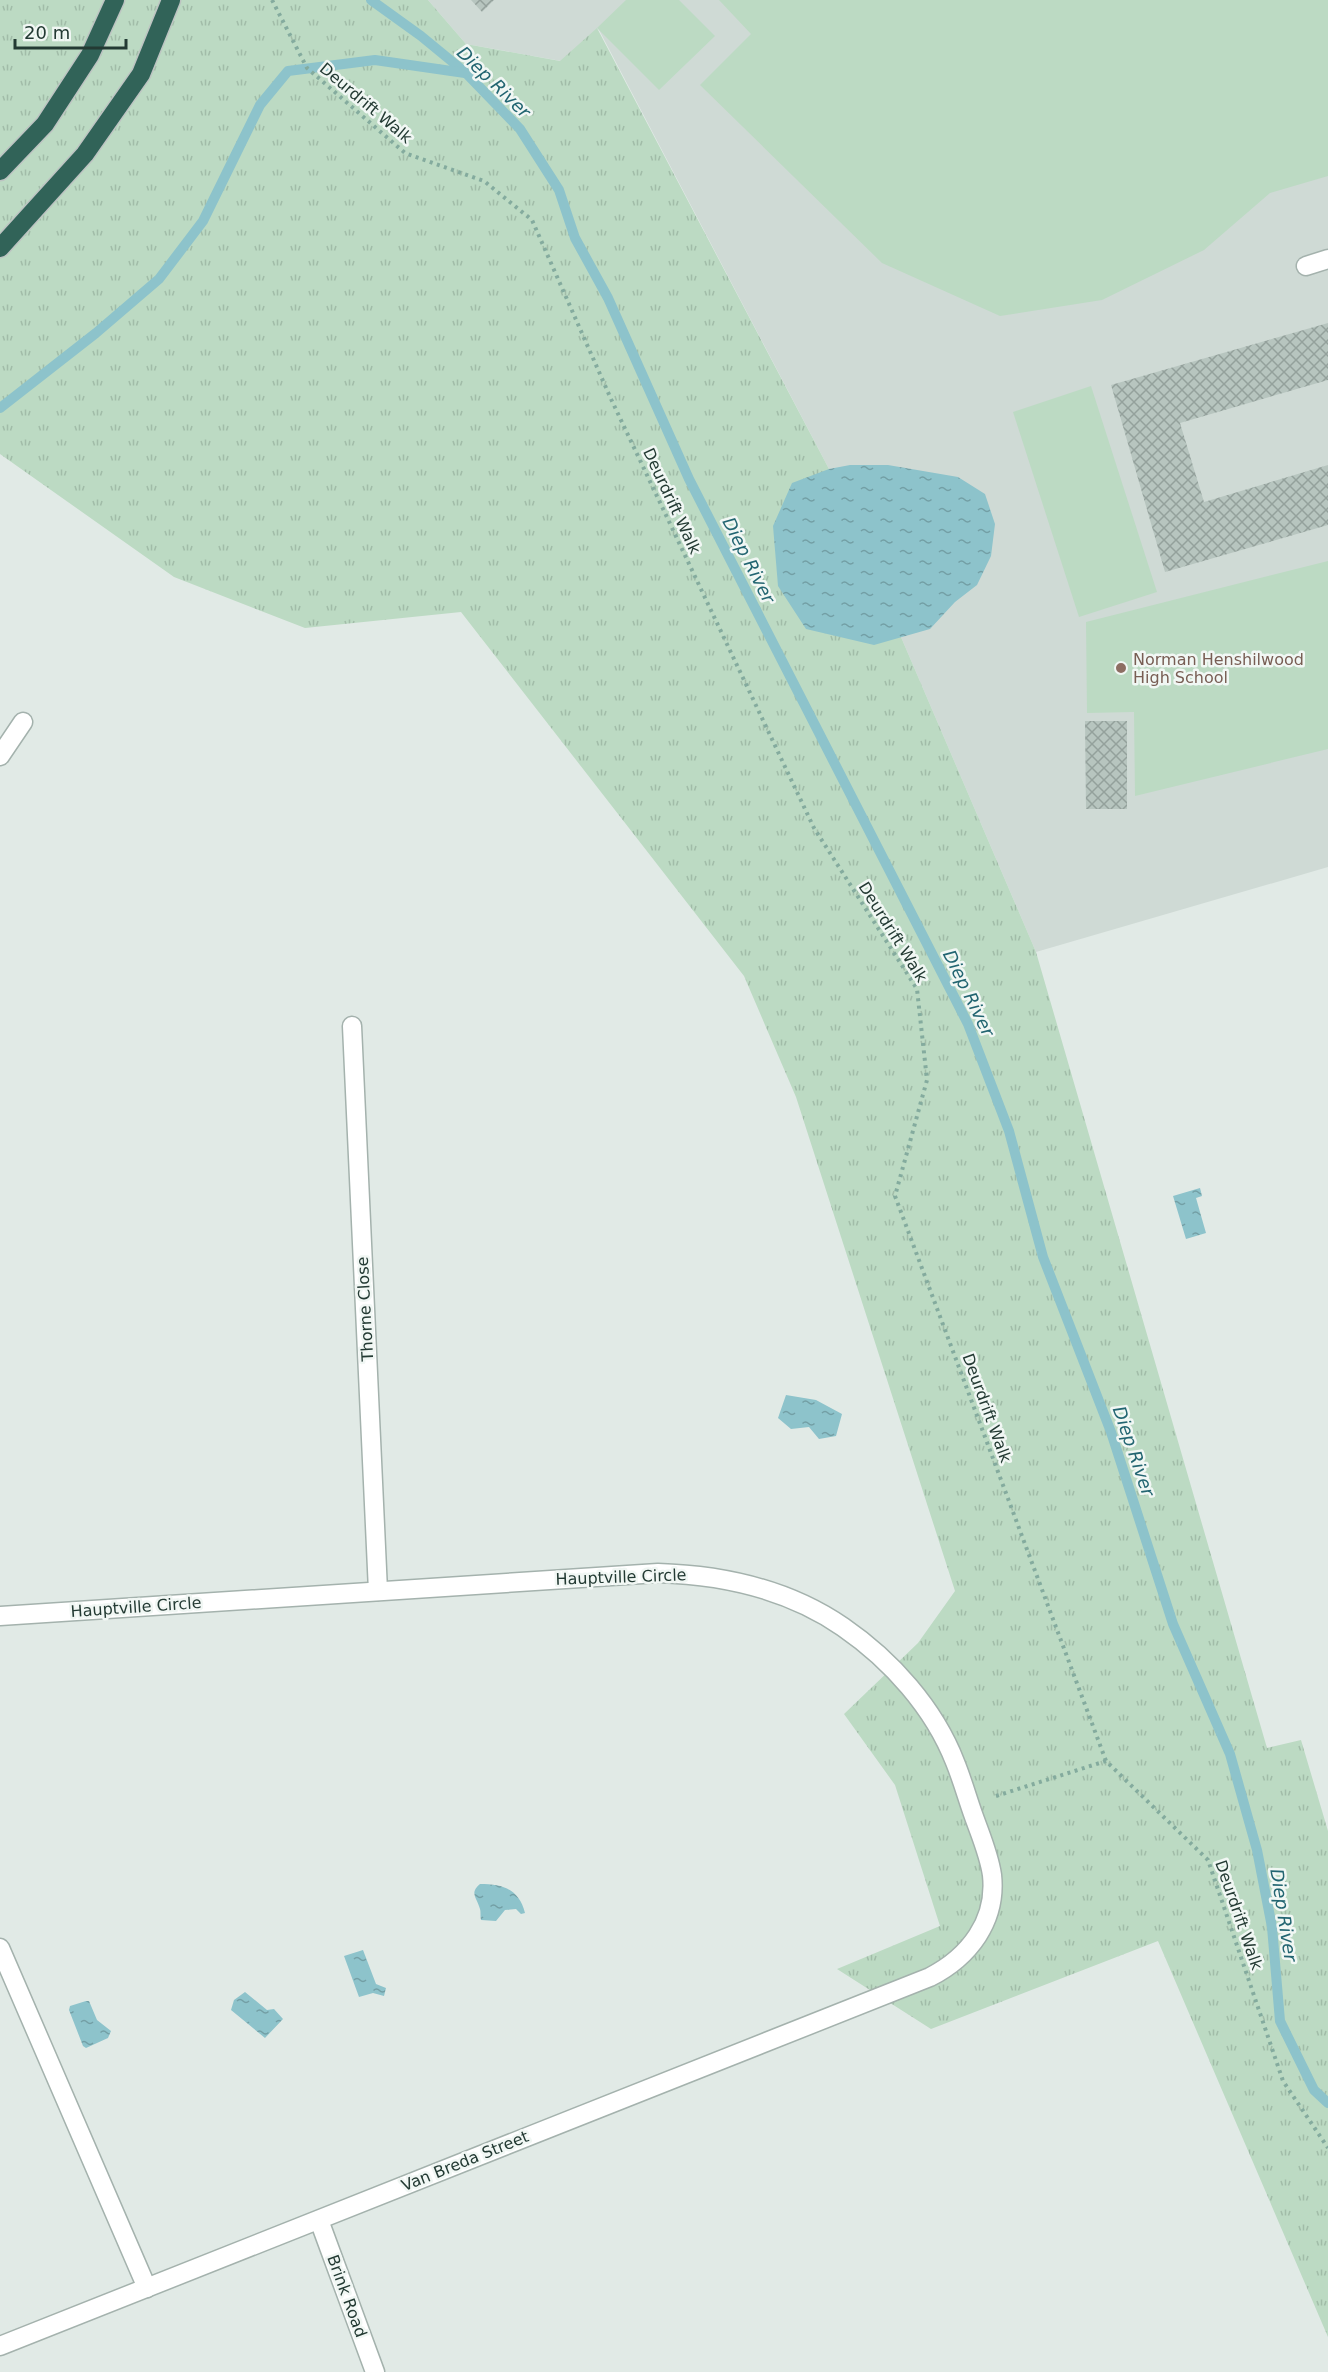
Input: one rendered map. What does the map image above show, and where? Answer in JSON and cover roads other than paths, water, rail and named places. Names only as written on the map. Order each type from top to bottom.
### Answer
[{"type":"highway","points":[[0,171],[45,124],[90,55],[115,0]]},
{"type":"highway","points":[[0,248],[85,154],[141,74],[171,0]]},
{"type":"street","points":[[1306,266],[1328,259]]},
{"type":"street","points":[[0,756],[23,722]]},
{"type":"street","name":"Thorne Close","points":[[351,1026],[378,1591]]},
{"type":"street","name":"Hauptville Circle","points":[[0,1616],[658,1573],[697,1574],[773,1591],[809,1607],[842,1626],[897,1672],[939,1729],[955,1761],[987,1857],[992,1875],[992,1893],[989,1911],[973,1944],[961,1958],[930,1977]]},
{"type":"street","points":[[0,1948],[147,2288]]},
{"type":"street","name":"Van Breda Street","points":[[0,2346],[930,1977]]},
{"type":"street","name":"Brink Road","points":[[319,2220],[375,2372]]},
{"type":"water","points":[[850,465],[888,465],[958,477],[985,494],[995,524],[991,556],[977,585],[955,602],[930,629],[874,645],[806,629],[778,586],[773,526],[792,483],[829,469]]},
{"type":"water","points":[[1200,1188],[1202,1196],[1196,1198],[1206,1233],[1186,1239],[1173,1196]]},
{"type":"water","points":[[786,1395],[816,1400],[842,1414],[836,1436],[819,1439],[809,1427],[791,1429],[778,1418]]},
{"type":"water","points":[[480,1884],[496,1885],[514,1893],[519,1898],[525,1913],[521,1914],[516,1909],[505,1910],[496,1921],[481,1920],[474,1893]]},
{"type":"water","points":[[363,1950],[376,1984],[386,1988],[384,1996],[373,1993],[359,1997],[344,1956]]},
{"type":"water","points":[[245,1992],[267,2010],[274,2009],[283,2019],[265,2038],[231,2010],[234,2000]]},
{"type":"water","points":[[89,2001],[97,2020],[111,2031],[108,2038],[86,2048],[83,2046],[69,2010],[70,2006]]},
{"type":"waterway","name":"Diep River","points":[[371,0],[421,36],[466,73],[520,129],[559,190],[575,238],[608,298],[689,479],[968,1024],[1009,1131],[1043,1257],[1111,1432],[1173,1624],[1230,1754],[1257,1850],[1272,1927],[1280,2021],[1314,2090],[1328,2103]]},
{"type":"waterway","points":[[0,408],[96,333],[159,279],[203,221],[260,105],[288,71],[375,60],[465,73]]},
{"type":"place","name":"Norman Henshilwood High School","points":[[1121,668]]}]
